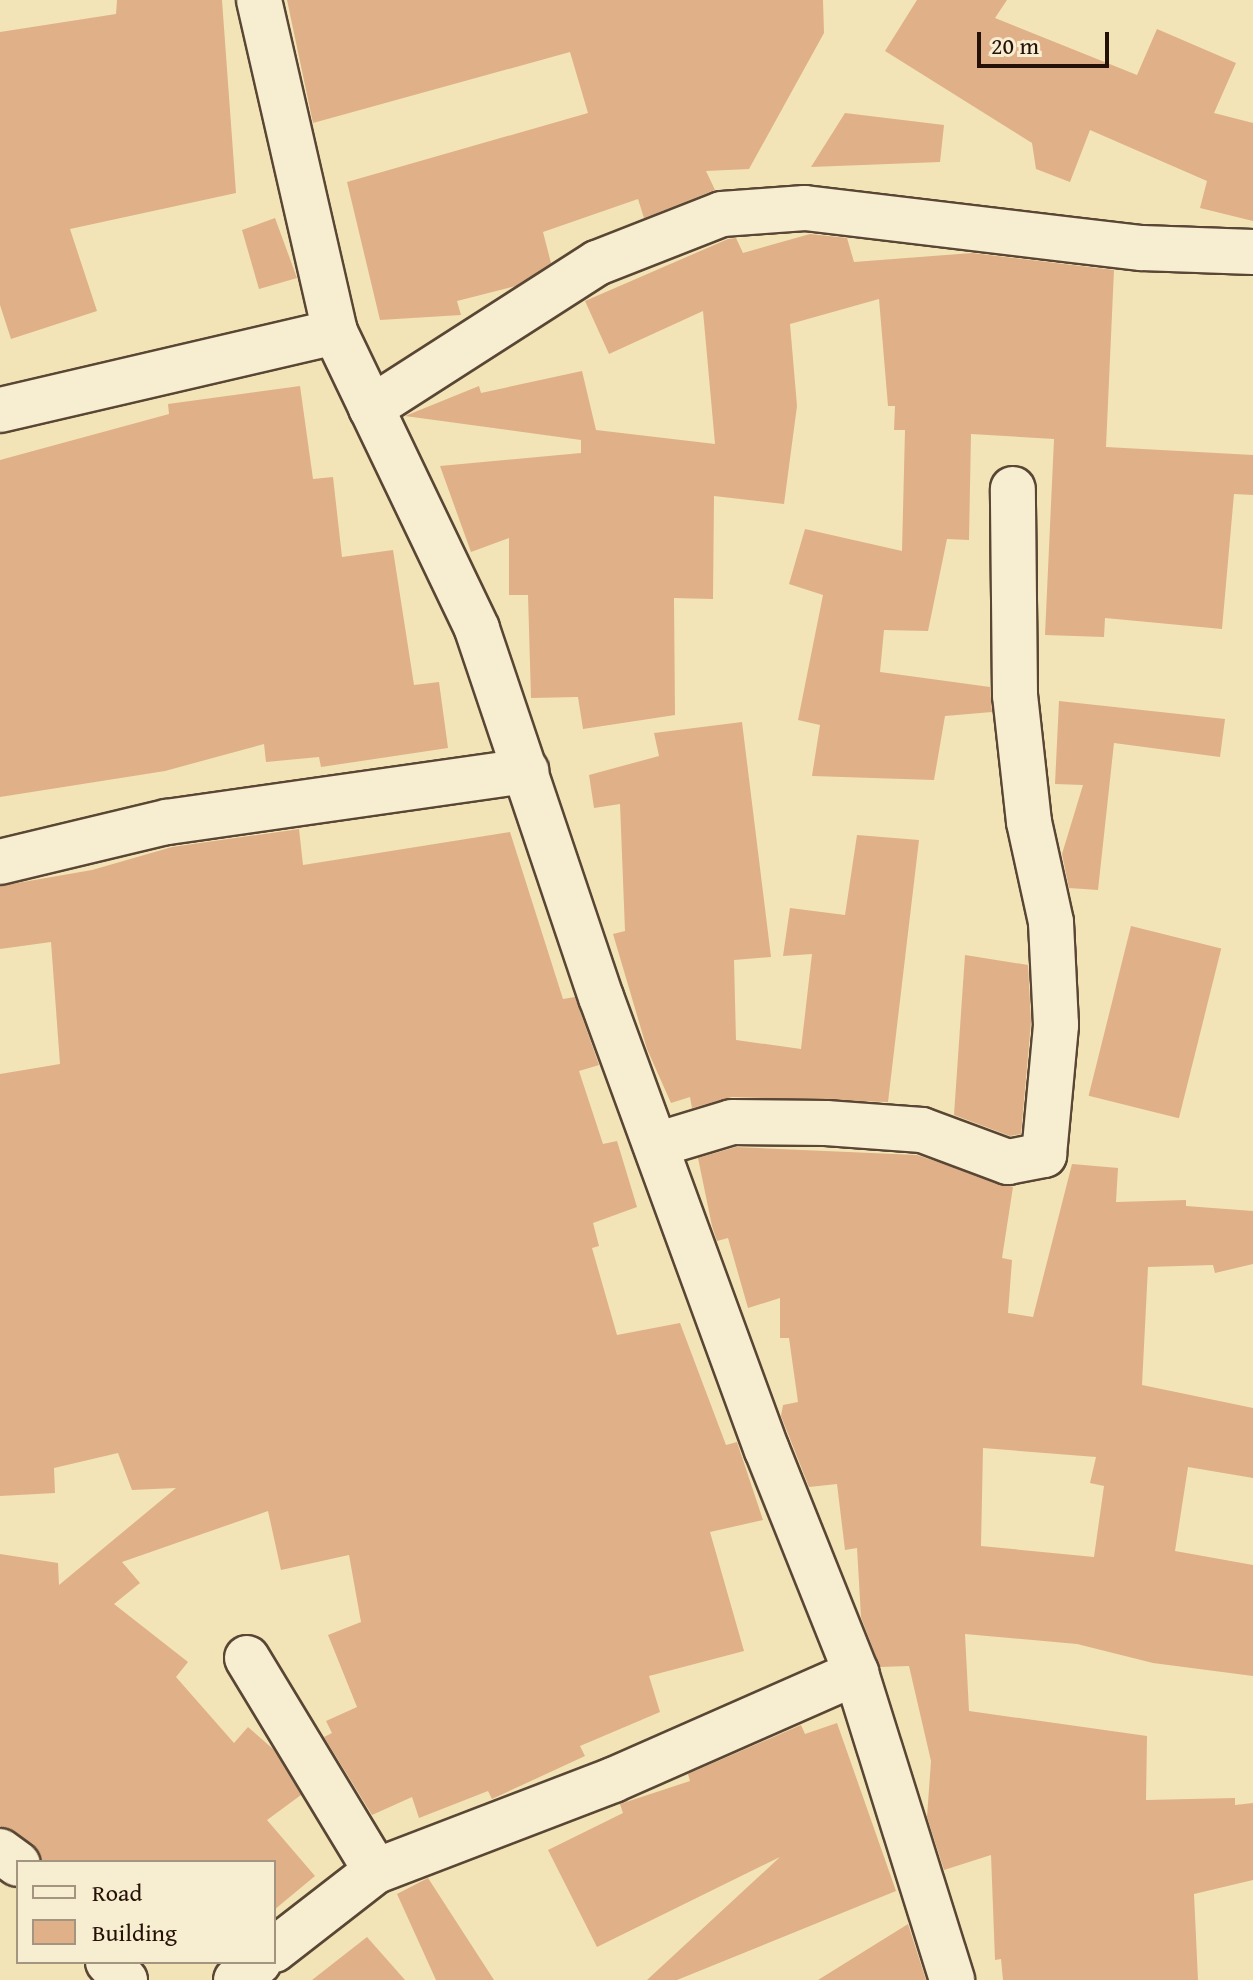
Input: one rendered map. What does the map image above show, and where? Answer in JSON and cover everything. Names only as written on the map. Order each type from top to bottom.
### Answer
[{"type":"street","points":[[259,0],[335,332],[477,629],[656,1145],[856,1673],[952,1980]]},
{"type":"street","points":[[371,408],[597,263],[722,214],[805,208],[1142,248],[1253,252]]},
{"type":"street","points":[[0,410],[335,332]]},
{"type":"street","points":[[656,1145],[732,1122],[826,1123],[922,1130],[1008,1162],[1044,1155],[1056,1025],[1051,922],[1029,822],[1015,695],[1013,489]]},
{"type":"street","points":[[0,862],[167,822],[526,771]]},
{"type":"street","points":[[247,1658],[376,1871]]},
{"type":"street","points":[[276,1948],[376,1871],[613,1780],[856,1673]]},
{"type":"street","points":[[110,1964],[125,1980]]},
{"type":"street","points":[[236,1980],[256,1964]]},
{"type":"building","points":[[117,0],[222,0],[236,193],[70,229],[97,311],[11,339],[0,305],[0,32],[116,14]]},
{"type":"building","points":[[287,0],[823,0],[824,33],[749,169],[706,171],[715,190],[644,218],[638,199],[543,232],[551,263],[516,286],[457,301],[461,315],[380,320],[347,182],[588,113],[570,52],[313,123]]},
{"type":"building","points":[[917,0],[1007,0],[995,18],[1137,75],[1157,29],[1236,63],[1214,113],[1253,123],[1253,221],[1200,208],[1207,181],[1090,130],[1070,182],[1036,169],[1032,143],[885,51]]},
{"type":"building","points":[[845,113],[944,125],[940,162],[811,167]]},
{"type":"building","points":[[275,218],[297,278],[259,289],[242,230]]},
{"type":"building","points":[[810,234],[847,238],[854,262],[972,253],[1114,270],[1106,447],[1253,455],[1253,495],[1234,494],[1222,629],[1105,618],[1104,637],[1045,635],[1054,439],[971,434],[969,540],[947,539],[928,631],[884,630],[880,672],[990,687],[992,712],[945,716],[934,780],[812,776],[820,725],[798,720],[823,595],[789,584],[805,529],[902,551],[905,430],[894,430],[895,406],[888,406],[879,299],[790,324],[797,406],[784,504],[714,496],[713,599],[674,598],[675,715],[583,729],[578,697],[531,698],[528,595],[509,595],[509,538],[471,552],[440,466],[581,453],[581,440],[405,416],[479,386],[481,393],[582,371],[596,430],[715,444],[703,311],[609,354],[585,301],[728,239],[736,238],[743,253]]},
{"type":"building","points":[[300,386],[313,479],[333,477],[342,557],[393,550],[414,685],[439,682],[448,748],[321,767],[319,757],[266,762],[264,744],[165,771],[0,797],[0,460],[169,414],[168,404]]},
{"type":"building","points":[[1059,701],[1225,719],[1220,757],[1114,743],[1098,890],[1069,888],[1062,854],[1083,785],[1055,784]]},
{"type":"building","points":[[742,722],[771,957],[734,960],[736,1040],[801,1049],[812,954],[783,956],[790,908],[845,915],[857,835],[919,840],[888,1102],[732,1097],[692,1108],[690,1097],[671,1103],[647,1049],[613,934],[625,931],[620,804],[594,808],[589,775],[659,756],[654,733]]},
{"type":"building","points":[[299,829],[303,865],[510,832],[563,999],[575,997],[599,1065],[579,1071],[603,1144],[617,1141],[637,1207],[593,1223],[599,1246],[592,1248],[617,1335],[680,1323],[726,1445],[737,1442],[763,1520],[710,1532],[744,1651],[649,1676],[660,1712],[580,1746],[585,1756],[492,1799],[488,1791],[419,1818],[412,1797],[372,1815],[324,1737],[332,1733],[326,1721],[357,1707],[328,1635],[361,1622],[349,1555],[281,1570],[268,1511],[122,1562],[140,1583],[114,1604],[188,1662],[176,1677],[234,1743],[248,1727],[273,1749],[301,1795],[267,1820],[315,1876],[276,1908],[276,1860],[41,1860],[33,1844],[0,1826],[0,1554],[58,1563],[59,1585],[176,1488],[132,1490],[118,1453],[54,1468],[55,1493],[0,1496],[0,1074],[60,1064],[51,942],[0,949],[0,886],[92,870],[172,847]]},
{"type":"building","points":[[1131,926],[1221,948],[1179,1118],[1089,1096]]},
{"type":"building","points":[[965,955],[1028,965],[1031,1022],[1021,1134],[1010,1136],[954,1115]]},
{"type":"building","points":[[736,1147],[917,1155],[1013,1187],[1002,1258],[1012,1260],[1008,1313],[1033,1317],[1072,1164],[1118,1168],[1116,1202],[1186,1200],[1186,1206],[1253,1211],[1253,1264],[1215,1273],[1213,1265],[1148,1267],[1142,1385],[1253,1408],[1253,1478],[1188,1467],[1175,1551],[1253,1565],[1253,1676],[1153,1663],[1077,1644],[965,1634],[969,1711],[1147,1736],[1146,1800],[1235,1798],[1235,1805],[1253,1803],[1253,1880],[1194,1894],[1198,1980],[1003,1980],[1001,1959],[995,1960],[991,1855],[944,1870],[927,1817],[931,1761],[909,1666],[880,1667],[861,1617],[857,1548],[845,1550],[837,1484],[809,1487],[781,1416],[783,1405],[798,1402],[789,1338],[780,1338],[780,1298],[748,1308],[728,1238],[717,1241],[712,1226],[698,1158]],"holes":[[[983,1448],[1096,1457],[1090,1483],[1104,1486],[1094,1557],[981,1546]]]},
{"type":"building","points":[[837,1723],[896,1891],[677,1980],[647,1980],[780,1857],[597,1947],[548,1850],[623,1813],[620,1804],[690,1781],[688,1774],[801,1725],[805,1734]]},
{"type":"building","points":[[428,1878],[494,1980],[436,1980],[397,1894]]},
{"type":"building","points":[[908,1924],[926,1980],[818,1980]]},
{"type":"building","points":[[367,1937],[405,1980],[312,1980]]}]
